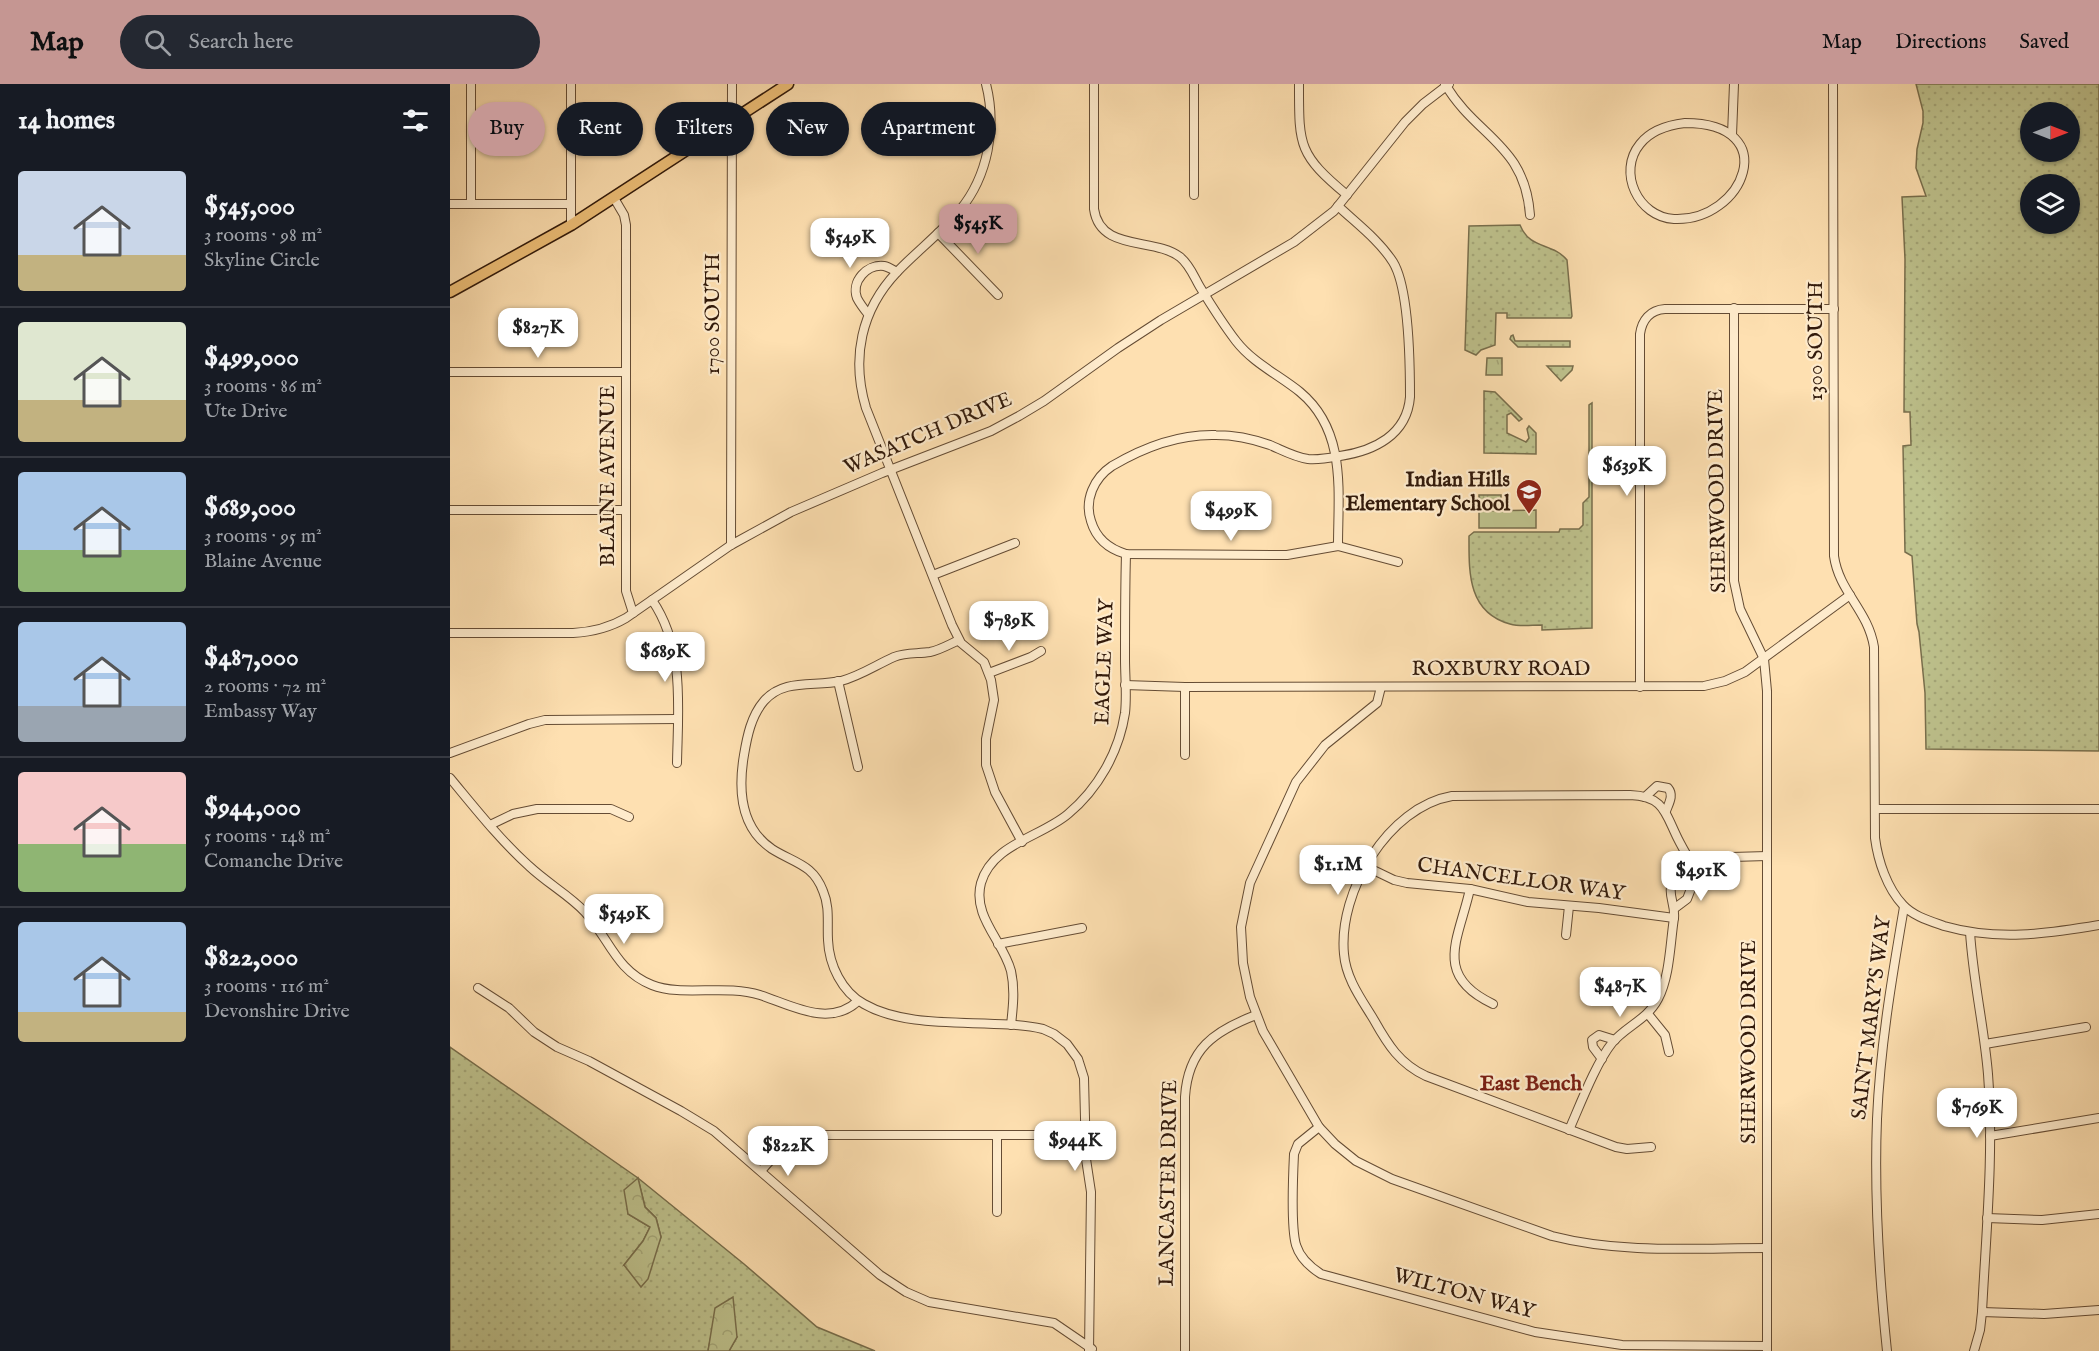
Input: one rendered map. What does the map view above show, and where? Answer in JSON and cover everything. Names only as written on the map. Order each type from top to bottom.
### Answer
[{"type":"main road","points":[[754,106],[788,84]]},
{"type":"main road","points":[[450,292],[571,225],[678,156]]},
{"type":"street","points":[[471,84],[471,204]]},
{"type":"street","points":[[571,84],[571,225]]},
{"type":"street","name":"1700 SOUTH","points":[[732,84],[732,102]]},
{"type":"street","points":[[986,84],[990,110],[990,133],[982,170],[963,205],[938,233],[897,272],[877,297],[863,329],[859,351],[860,386],[890,470],[959,640],[980,658],[989,674],[994,700],[986,739],[986,765],[995,792],[1022,842]]},
{"type":"street","points":[[1094,84],[1094,209],[1098,222],[1104,231],[1113,237],[1163,249],[1175,254],[1186,263],[1233,337],[1244,350],[1313,405],[1329,428],[1336,457],[1338,546]]},
{"type":"street","points":[[1194,84],[1194,195]]},
{"type":"street","points":[[1299,84],[1300,133],[1305,150],[1318,170],[1347,195]]},
{"type":"street","points":[[1732,135],[1693,123],[1668,126],[1652,133],[1639,145],[1632,160],[1630,178],[1636,194],[1654,213],[1669,218],[1691,217],[1716,206],[1736,188],[1744,175],[1745,161],[1742,149],[1732,135],[1734,84]]},
{"type":"street","name":"1300 SOUTH","points":[[1833,84],[1834,548],[1837,571],[1850,595]]},
{"type":"street","points":[[1447,85],[1464,111],[1501,144],[1511,157],[1525,185],[1530,215]]},
{"type":"street","name":"WASATCH DRIVE","points":[[450,633],[583,632],[610,626],[633,613],[731,545],[804,505],[991,431],[1012,420],[1044,401],[1118,348],[1204,293],[1301,238],[1338,206],[1405,122],[1447,85]]},
{"type":"street","name":"1700 SOUTH","points":[[731,545],[732,156]]},
{"type":"street","name":"BLAINE AVENUE","points":[[614,198],[623,212],[626,225],[626,591],[633,613]]},
{"type":"street","points":[[450,204],[571,204]]},
{"type":"street","points":[[1338,206],[1382,247],[1393,261],[1401,279],[1405,300],[1410,397],[1408,411],[1402,423],[1389,438],[1359,453],[1322,459],[1309,459],[1294,455],[1256,441],[1216,435],[1172,440],[1136,453],[1100,476],[1092,490],[1089,503],[1091,521],[1098,536],[1110,547],[1126,554],[1287,555],[1338,546],[1398,562]]},
{"type":"street","points":[[938,233],[998,295]]},
{"type":"street","points":[[868,314],[856,294],[861,276],[865,271],[877,266],[897,272]]},
{"type":"street","name":"SHERWOOD DRIVE","points":[[1734,308],[1734,581],[1740,609],[1764,659],[1767,691],[1767,1349]]},
{"type":"street","points":[[1640,687],[1640,334],[1647,318],[1653,312],[1661,309],[1834,309]]},
{"type":"street","points":[[450,372],[626,372]]},
{"type":"street","points":[[450,510],[626,510]]},
{"type":"street","points":[[933,575],[1015,543]]},
{"type":"street","name":"EAGLE WAY","points":[[1011,1025],[1013,981],[1009,964],[982,912],[981,882],[994,860],[1048,828],[1068,814],[1085,797],[1100,778],[1119,740],[1125,713],[1126,554]]},
{"type":"street","name":"ROXBURY ROAD","points":[[1125,685],[1640,687],[1711,685],[1738,675],[1764,659],[1850,595]]},
{"type":"street","name":"SAINT MARY'S WAY","points":[[1850,595],[1866,619],[1874,647],[1875,838],[1880,861],[1895,895],[1904,907],[1887,1017],[1877,1117],[1877,1210],[1887,1351]]},
{"type":"street","points":[[652,600],[667,626],[677,671],[677,763]]},
{"type":"street","points":[[959,640],[933,651],[893,657],[864,673],[838,681],[779,689],[763,701],[756,712],[747,739],[741,774],[741,799],[747,818],[759,838],[773,849],[801,864],[819,882],[827,901],[827,938],[831,960],[842,982],[858,1001],[879,1011],[919,1020],[1036,1027],[1060,1038],[1073,1051],[1084,1078],[1086,1159],[1091,1192],[1091,1350]]},
{"type":"street","points":[[989,674],[1041,651]]},
{"type":"street","points":[[838,681],[858,767]]},
{"type":"street","points":[[1185,687],[1185,755]]},
{"type":"street","points":[[1381,687],[1377,704],[1330,740],[1305,769],[1289,795],[1254,870],[1244,910],[1241,945],[1246,980],[1256,1015],[1263,1032],[1319,1127],[1335,1144],[1368,1168],[1392,1179],[1552,1236],[1615,1247],[1767,1248]]},
{"type":"street","points":[[450,753],[545,720],[678,719]]},
{"type":"street","points":[[450,778],[530,867],[585,913],[602,933],[622,966],[643,981],[669,989],[745,991],[816,1014],[844,1011],[858,1001]]},
{"type":"street","points":[[1646,797],[1658,786],[1668,788],[1671,798],[1666,811]]},
{"type":"street","points":[[1651,1147],[1621,1148],[1426,1076],[1406,1065],[1388,1046],[1355,987],[1344,955],[1343,934],[1347,910],[1355,889],[1377,848],[1392,829],[1420,808],[1443,797],[1461,795],[1629,795],[1646,797],[1658,803],[1666,811],[1680,844],[1697,873],[1688,899],[1675,909]]},
{"type":"street","points":[[490,825],[513,814],[537,809],[611,809],[629,816]]},
{"type":"street","points":[[1875,809],[2099,809]]},
{"type":"street","points":[[1569,1130],[1602,1059],[1615,1040],[1648,1014],[1656,1002],[1663,985],[1674,918],[1675,909],[1670,893],[1674,881],[1684,873],[1697,873],[1732,857],[1767,856]]},
{"type":"street","name":"CHANCELLOR WAY","points":[[1367,867],[1400,882],[1470,889],[1528,902],[1674,918]]},
{"type":"street","points":[[1470,889],[1455,946],[1455,966],[1465,985],[1480,998],[1493,1004]]},
{"type":"street","points":[[1566,935],[1569,906]]},
{"type":"street","points":[[1904,907],[1937,923],[1970,932],[1998,936],[2027,936],[2099,925]]},
{"type":"street","points":[[998,944],[1082,928]]},
{"type":"street","points":[[1970,932],[1985,1044],[1990,1136],[1982,1312],[1974,1351]]},
{"type":"street","points":[[478,988],[509,1008],[534,1032],[556,1047],[589,1061],[714,1131],[880,1275],[906,1292],[938,1304],[1054,1323],[1091,1350]]},
{"type":"street","points":[[1648,1014],[1665,1035],[1669,1052]]},
{"type":"street","name":"LANCASTER DRIVE","points":[[1185,1351],[1185,1097],[1188,1076],[1195,1058],[1212,1038],[1231,1025],[1256,1015]]},
{"type":"street","points":[[1985,1044],[2086,1027]]},
{"type":"street","points":[[1602,1059],[1593,1047],[1592,1040],[1599,1035],[1615,1040]]},
{"type":"street","points":[[1990,1136],[2099,1118]]},
{"type":"street","name":"WILTON WAY","points":[[1319,1127],[1302,1140],[1296,1149],[1294,1217],[1295,1237],[1300,1254],[1321,1274],[1564,1338],[1622,1345],[1767,1349]]},
{"type":"street","points":[[761,1171],[783,1148],[814,1135],[1085,1135]]},
{"type":"street","points":[[997,1135],[997,1212]]},
{"type":"street","points":[[1987,1218],[2042,1220],[2099,1214]]},
{"type":"street","points":[[1982,1312],[2044,1314],[2099,1310]]},
{"type":"green space","points":[[1916,84],[2099,84],[2099,751],[1926,749],[1925,693],[1912,556],[1905,552],[1903,446],[1911,445],[1910,412],[1904,412],[1905,259],[1902,197],[1926,196],[1916,168],[1917,149],[1923,123],[1923,111]]},
{"type":"green space","points":[[1520,225],[1529,238],[1555,250],[1567,260],[1572,316],[1571,318],[1507,318],[1507,313],[1496,313],[1495,345],[1481,350],[1476,355],[1465,350],[1469,226]]},
{"type":"green space","points":[[1513,335],[1515,341],[1570,341],[1570,347],[1518,347],[1510,339]]},
{"type":"green space","points":[[1487,358],[1502,358],[1502,375],[1486,375]]},
{"type":"green space","points":[[1547,366],[1573,366],[1561,381]]},
{"type":"green space","points":[[1484,391],[1495,392],[1522,419],[1519,421],[1511,413],[1507,415],[1507,433],[1526,442],[1529,438],[1527,429],[1529,426],[1536,433],[1536,454],[1484,453]]},
{"type":"green space","points":[[1592,403],[1592,628],[1542,630],[1542,625],[1510,624],[1485,610],[1478,600],[1473,589],[1469,563],[1469,536],[1474,532],[1559,532],[1560,529],[1579,529],[1583,525],[1583,503],[1589,497],[1589,405]]},
{"type":"green space","points":[[1479,495],[1501,495],[1501,511],[1479,511]]},
{"type":"green space","points":[[1536,510],[1536,528],[1479,528],[1479,511]]},
{"type":"green space","points":[[450,1047],[638,1178],[817,1327],[875,1351],[729,1351],[737,1337],[711,1336],[708,1351],[450,1351]],"holes":[[[638,1179],[645,1207],[656,1218],[661,1237],[654,1256],[624,1265],[643,1241],[650,1227],[628,1214]]]},
{"type":"green space","points":[[638,1178],[645,1207],[656,1218],[661,1237],[648,1279],[641,1287],[624,1265],[643,1241],[650,1227],[628,1214],[624,1190]]},
{"type":"green space","points":[[733,1297],[737,1337],[729,1351],[708,1351],[715,1308]]},
{"type":"place","name":"Indian Hills Elementary School","points":[[1529,515]]},
{"type":"district","name":"East Bench","points":[[1531,1084]]}]
